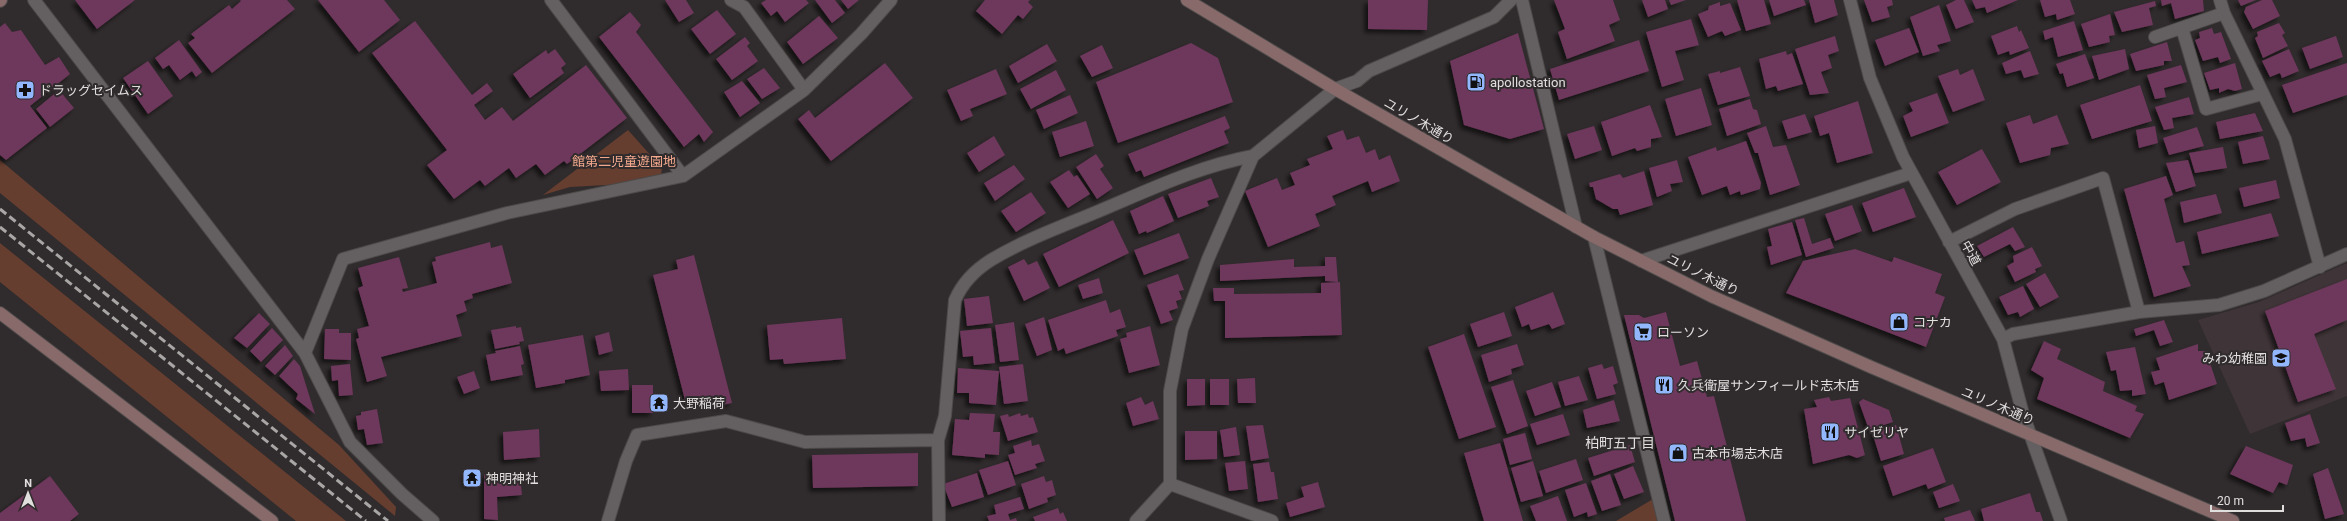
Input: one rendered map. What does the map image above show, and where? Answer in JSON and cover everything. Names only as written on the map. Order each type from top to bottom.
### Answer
[{"type":"street","points":[[34,0],[305,353],[350,442],[402,494],[433,521]]},
{"type":"street","points":[[551,0],[683,176]]},
{"type":"street","points":[[731,0],[744,8],[804,90]]},
{"type":"street","points":[[305,353],[343,259],[508,213],[683,176],[804,90],[861,34],[891,0]]},
{"type":"street","points":[[1136,521],[1170,484],[1170,391],[1182,329],[1208,259],[1253,156],[1334,89],[1357,81],[1369,71],[1494,17],[1511,0]]},
{"type":"street","points":[[1522,0],[1576,227]]},
{"type":"street","name":"中道","points":[[1850,0],[1870,78],[1911,173],[2003,339],[2023,414],[2061,521]]},
{"type":"street","points":[[2220,0],[2224,13],[2285,139],[2320,267]]},
{"type":"street","name":"ユリノ木通り","points":[[1190,1],[1334,89],[1576,227],[1711,296],[1834,351],[2233,521]]},
{"type":"street","points":[[2155,37],[2224,13]]},
{"type":"street","points":[[2182,28],[2206,109],[2262,94]]},
{"type":"street","points":[[939,521],[938,440],[945,416],[955,300],[960,290],[972,275],[990,261],[1092,213],[1220,163],[1253,156]]},
{"type":"street","points":[[1642,261],[1911,173]]},
{"type":"street","points":[[1949,242],[2015,209],[2102,178],[2139,312]]},
{"type":"street","points":[[1594,237],[1664,521]]},
{"type":"street","points":[[2003,339],[2013,334],[2139,312],[2219,305],[2264,291],[2347,254]]},
{"type":"street","points":[[0,313],[272,521]]},
{"type":"street","points":[[608,521],[626,460],[637,435],[726,421],[805,442],[938,440]]},
{"type":"street","points":[[1170,484],[1272,521]]},
{"type":"shaded area","name":"みわ幼稚園","points":[[2347,263],[2347,396],[2250,434],[2198,320],[2259,302]]},
{"type":"green space","name":"館第二児童遊園地","points":[[628,130],[662,168],[661,175],[625,184],[570,187],[543,195]]},
{"type":"green space","points":[[0,160],[339,445],[396,507],[395,516],[0,193]]},
{"type":"green space","points":[[0,243],[346,521],[296,521],[0,282]]},
{"type":"green space","points":[[1658,496],[1664,521],[1616,521]]},
{"type":"building","points":[[75,0],[135,0],[97,29]]},
{"type":"building","points":[[240,0],[287,0],[295,9],[212,73],[188,43],[195,38],[191,34],[229,5],[232,9],[241,1]]},
{"type":"building","points":[[318,0],[384,0],[400,20],[359,52]]},
{"type":"building","points":[[665,0],[686,0],[694,13],[679,22]]},
{"type":"building","points":[[766,0],[806,0],[809,3],[785,22],[777,11],[771,16],[761,3]]},
{"type":"building","points":[[815,0],[835,0],[845,13],[832,23]]},
{"type":"building","points":[[841,0],[859,0],[848,9]]},
{"type":"building","points":[[985,0],[1030,0],[1028,2],[1033,7],[1023,19],[1018,15],[1002,34],[976,11]]},
{"type":"building","points":[[1368,0],[1428,0],[1427,30],[1368,29]]},
{"type":"building","points":[[1554,0],[1613,0],[1620,20],[1609,25],[1615,41],[1567,59],[1558,32],[1565,29]]},
{"type":"building","points":[[1642,0],[1665,0],[1668,9],[1648,17]]},
{"type":"building","points":[[1669,0],[1686,0],[1671,5]]},
{"type":"building","points":[[1737,0],[1764,0],[1771,24],[1746,31]]},
{"type":"building","points":[[1769,0],[1804,0],[1806,5],[1774,16]]},
{"type":"building","points":[[1809,0],[1834,0],[1838,15],[1815,23]]},
{"type":"building","points":[[1864,0],[1892,0],[1893,5],[1887,7],[1890,17],[1872,22]]},
{"type":"building","points":[[1956,0],[1964,0],[1974,22],[1956,29],[1946,5]]},
{"type":"building","points":[[1972,0],[2018,0],[1987,13],[1985,7],[1976,9]]},
{"type":"building","points":[[2040,0],[2070,0],[2075,14],[2057,20],[2056,14],[2045,17]]},
{"type":"building","points":[[2161,0],[2203,0],[2204,11],[2175,19],[2171,3],[2162,6]]},
{"type":"building","points":[[2238,0],[2256,0],[2241,6]]},
{"type":"building","points":[[2262,0],[2272,0],[2280,16],[2253,29],[2244,12],[2246,7]]},
{"type":"building","points":[[2155,1],[2156,6],[2149,8],[2153,25],[2122,32],[2114,12]]},
{"type":"building","points":[[1720,2],[1720,6],[1730,3],[1741,30],[1725,36],[1722,31],[1708,37],[1698,14],[1708,10],[1709,6]]},
{"type":"building","points":[[1939,5],[1951,41],[1937,45],[1940,51],[1923,56],[1910,17]]},
{"type":"building","points":[[717,10],[736,34],[710,54],[691,29]]},
{"type":"building","points":[[630,12],[641,25],[636,32],[713,132],[704,142],[699,134],[684,147],[599,37]]},
{"type":"building","points":[[2110,14],[2115,35],[2109,36],[2110,42],[2089,47],[2081,24]]},
{"type":"building","points":[[819,16],[838,38],[803,64],[787,42]]},
{"type":"building","points":[[1691,19],[1699,45],[1675,51],[1684,80],[1662,87],[1646,32]]},
{"type":"building","points":[[415,21],[472,95],[487,83],[493,91],[474,105],[485,120],[502,107],[513,121],[586,65],[627,118],[567,164],[564,161],[545,175],[536,164],[516,178],[509,168],[485,186],[480,180],[454,199],[427,165],[447,150],[372,53]]},
{"type":"building","points":[[2074,21],[2083,50],[2058,57],[2053,37],[2045,40],[2043,31]]},
{"type":"building","name":"ドラッグセイムス","points":[[5,23],[12,32],[21,30],[45,65],[59,57],[70,74],[30,106],[47,128],[6,160],[0,155],[0,27]]},
{"type":"building","points":[[2279,23],[2285,33],[2282,35],[2288,46],[2263,58],[2255,38],[2258,36],[2257,32]]},
{"type":"building","points":[[2017,26],[2019,32],[2021,30],[2029,48],[2010,55],[2009,51],[1998,55],[1991,36]]},
{"type":"building","points":[[1909,28],[1919,52],[1885,66],[1875,40]]},
{"type":"building","points":[[2212,28],[2214,34],[2221,32],[2231,59],[2220,63],[2218,57],[2203,61],[2195,40],[2200,38],[2199,32]]},
{"type":"building","points":[[1518,33],[1544,129],[1510,139],[1464,125],[1450,61]]},
{"type":"building","points":[[1835,36],[1839,51],[1828,55],[1832,68],[1821,72],[1829,93],[1810,95],[1795,49]]},
{"type":"building","points":[[2336,36],[2343,57],[2310,69],[2302,48]]},
{"type":"building","points":[[745,37],[750,43],[747,46],[758,61],[732,80],[716,59]]},
{"type":"building","points":[[179,40],[202,72],[196,77],[192,71],[180,80],[169,65],[163,69],[155,58]]},
{"type":"building","points":[[1639,40],[1649,71],[1559,100],[1550,69]]},
{"type":"building","points":[[2167,42],[2172,61],[2164,61],[2164,65],[2136,71],[2130,54]]},
{"type":"building","points":[[1191,43],[1218,58],[1233,102],[1118,143],[1096,82]]},
{"type":"building","points":[[1047,44],[1057,61],[1018,83],[1009,66]]},
{"type":"building","points":[[1102,45],[1113,68],[1092,77],[1080,56]]},
{"type":"building","points":[[555,49],[566,64],[561,68],[564,73],[530,98],[513,74],[546,50],[548,54]]},
{"type":"building","points":[[2125,49],[2129,69],[2099,80],[2092,56]]},
{"type":"building","points":[[2289,49],[2299,71],[2282,78],[2280,73],[2270,77],[2262,61]]},
{"type":"building","points":[[1786,51],[1787,55],[1792,53],[1803,84],[1778,91],[1776,86],[1766,89],[1759,59]]},
{"type":"building","points":[[2030,51],[2039,74],[2024,78],[2021,70],[2006,74],[2002,63]]},
{"type":"building","points":[[2085,54],[2094,78],[2067,87],[2063,73],[2060,74],[2056,64]]},
{"type":"building","points":[[148,61],[173,96],[148,114],[123,78]]},
{"type":"building","points":[[885,63],[913,98],[831,161],[798,119],[809,110],[815,118]]},
{"type":"building","points":[[2235,63],[2242,89],[2235,91],[2228,89],[2219,93],[2219,88],[2210,90],[2204,73]]},
{"type":"building","points":[[2347,63],[2347,95],[2293,113],[2282,85]]},
{"type":"building","points":[[2181,65],[2187,82],[2164,88],[2166,97],[2155,99],[2147,75]]},
{"type":"building","points":[[1740,67],[1750,96],[1718,105],[1708,74],[1720,71],[1720,73]]},
{"type":"building","points":[[764,68],[780,88],[762,99],[747,79]]},
{"type":"building","points":[[996,69],[1007,94],[970,109],[973,116],[961,121],[947,90]]},
{"type":"building","points":[[1958,69],[1960,75],[1973,69],[1985,100],[1953,112],[1938,76]]},
{"type":"building","points":[[1056,70],[1066,90],[1031,109],[1020,89]]},
{"type":"building","points":[[742,81],[760,103],[740,117],[724,92]]},
{"type":"building","points":[[2140,85],[2152,121],[2092,139],[2080,105]]},
{"type":"building","points":[[1701,88],[1712,125],[1676,136],[1665,99]]},
{"type":"building","points":[[59,90],[74,108],[50,127],[36,109]]},
{"type":"building","points":[[1937,93],[1949,123],[1911,137],[1903,116],[1913,111],[1909,103]]},
{"type":"building","points":[[1070,95],[1078,113],[1044,129],[1036,110]]},
{"type":"building","points":[[2189,97],[2194,114],[2172,118],[2174,128],[2164,130],[2155,107]]},
{"type":"building","points":[[1750,99],[1753,109],[1757,110],[1761,124],[1727,136],[1719,109]]},
{"type":"building","points":[[1858,101],[1873,153],[1837,163],[1829,133],[1820,136],[1814,116]]},
{"type":"building","points":[[1650,105],[1662,137],[1651,139],[1651,147],[1637,151],[1635,148],[1612,156],[1601,122]]},
{"type":"building","points":[[2255,113],[2263,131],[2220,139],[2216,122]]},
{"type":"building","points":[[1805,114],[1812,132],[1788,139],[1782,121]]},
{"type":"building","points":[[2030,115],[2033,124],[2057,115],[2069,144],[2051,148],[2050,155],[2020,163],[2006,123]]},
{"type":"building","points":[[1225,116],[1230,128],[1224,131],[1229,143],[1144,177],[1141,170],[1136,172],[1128,154]]},
{"type":"building","points":[[1086,121],[1094,146],[1060,157],[1052,132]]},
{"type":"building","points":[[1594,126],[1602,150],[1575,159],[1567,134]]},
{"type":"building","points":[[1766,126],[1773,147],[1786,145],[1800,185],[1770,195],[1758,153],[1755,153],[1747,133]]},
{"type":"building","points":[[2155,126],[2158,143],[2139,148],[2136,130]]},
{"type":"building","points":[[2197,127],[2204,146],[2169,155],[2163,138]]},
{"type":"building","points":[[1343,130],[1347,140],[1359,136],[1366,153],[1375,149],[1379,160],[1390,155],[1400,181],[1372,192],[1368,181],[1332,196],[1336,205],[1315,214],[1320,226],[1268,247],[1245,191],[1277,178],[1282,190],[1295,185],[1290,173],[1310,165],[1307,159],[1333,149],[1327,136]]},
{"type":"building","points":[[994,136],[1005,155],[979,172],[967,153]]},
{"type":"building","points":[[2263,136],[2270,159],[2243,164],[2238,142]]},
{"type":"building","points":[[1746,141],[1761,183],[1760,189],[1741,195],[1740,191],[1730,195],[1727,186],[1702,195],[1688,157],[1716,147],[1717,151]]},
{"type":"building","points":[[2223,147],[2227,168],[2195,173],[2189,153]]},
{"type":"building","points":[[1982,149],[2001,182],[1957,205],[1938,172]]},
{"type":"building","points":[[1096,154],[1104,166],[1100,169],[1113,188],[1097,199],[1076,167]]},
{"type":"building","points":[[1677,160],[1683,182],[1670,184],[1672,191],[1657,197],[1649,168]]},
{"type":"building","points":[[2188,160],[2196,186],[2176,192],[2166,163]]},
{"type":"building","points":[[1014,165],[1025,179],[995,201],[984,183]]},
{"type":"building","points":[[1069,170],[1074,177],[1077,175],[1090,194],[1068,208],[1050,182]]},
{"type":"building","points":[[1644,171],[1653,205],[1620,215],[1618,209],[1613,209],[1596,199],[1593,187],[1590,187],[1589,183],[1620,174],[1623,178]]},
{"type":"building","points":[[2166,176],[2173,195],[2164,199],[2176,243],[2184,241],[2190,265],[2182,266],[2191,286],[2154,297],[2124,189]]},
{"type":"building","points":[[1211,178],[1219,197],[1207,201],[1209,206],[1178,218],[1168,194]]},
{"type":"building","points":[[2276,180],[2280,198],[2244,207],[2239,188]]},
{"type":"building","points":[[1904,188],[1916,217],[1873,232],[1862,203]]},
{"type":"building","points":[[1031,192],[1046,213],[1016,232],[1001,211]]},
{"type":"building","points":[[2216,194],[2222,213],[2184,223],[2180,202]]},
{"type":"building","points":[[1163,196],[1174,221],[1147,233],[1146,231],[1139,234],[1130,211]]},
{"type":"building","points":[[1852,205],[1862,231],[1835,241],[1825,214]]},
{"type":"building","points":[[2271,213],[2279,236],[2202,254],[2197,232]]},
{"type":"building","points":[[1804,218],[1812,244],[1830,238],[1834,248],[1806,257],[1795,220]]},
{"type":"building","points":[[1113,220],[1129,253],[1059,287],[1043,254]]},
{"type":"building","points":[[1792,222],[1802,255],[1771,265],[1767,247],[1772,246],[1768,229]]},
{"type":"building","points":[[2013,227],[2025,247],[2015,251],[2010,244],[1984,257],[1977,246]]},
{"type":"building","points":[[1179,233],[1189,258],[1144,275],[1134,250]]},
{"type":"building","points":[[490,242],[491,248],[502,245],[512,283],[472,294],[473,298],[464,301],[467,311],[456,315],[462,336],[381,357],[387,376],[367,382],[356,339],[359,338],[357,329],[369,326],[358,288],[363,286],[358,268],[399,257],[408,288],[402,289],[403,292],[437,283],[432,262],[436,261],[435,257]]},
{"type":"building","points":[[2032,247],[2042,266],[2035,269],[2036,272],[2015,282],[2007,266],[2014,262],[2013,256]]},
{"type":"building","name":"コナカ","points":[[1855,249],[1892,262],[1894,257],[1942,274],[1935,293],[1945,297],[1926,347],[1786,293],[1803,261]]},
{"type":"building","points":[[694,255],[732,403],[717,406],[715,397],[686,404],[653,275],[678,269],[676,260]]},
{"type":"building","points":[[1325,257],[1336,257],[1338,282],[1325,281],[1325,276],[1220,281],[1220,265],[1294,259],[1294,267],[1325,266]]},
{"type":"building","points":[[1024,259],[1028,265],[1037,261],[1050,288],[1024,301],[1008,267]]},
{"type":"building","points":[[2045,273],[2059,297],[2040,307],[2026,284]]},
{"type":"building","points":[[1178,274],[1184,290],[1179,291],[1182,299],[1176,301],[1178,308],[1169,311],[1173,320],[1161,324],[1147,285]]},
{"type":"building","points":[[1099,278],[1103,293],[1083,299],[1078,285]]},
{"type":"building","points":[[2347,279],[2347,320],[2314,334],[2336,389],[2298,402],[2265,311]]},
{"type":"building","points":[[1340,282],[1342,335],[1225,338],[1225,301],[1214,301],[1213,288],[1234,288],[1234,294],[1321,293],[1321,283]]},
{"type":"building","points":[[2023,286],[2034,309],[2020,317],[2018,312],[2008,315],[1999,297]]},
{"type":"building","points":[[1553,292],[1565,324],[1552,329],[1549,324],[1531,330],[1529,324],[1522,327],[1515,307]]},
{"type":"building","points":[[989,296],[993,323],[967,326],[964,299]]},
{"type":"building","points":[[1106,300],[1110,313],[1120,309],[1126,327],[1116,330],[1118,336],[1066,354],[1064,348],[1058,351],[1048,320]]},
{"type":"building","points":[[1504,312],[1512,336],[1478,347],[1470,324]]},
{"type":"building","points":[[1666,312],[1680,366],[1697,361],[1707,397],[1714,396],[1746,521],[1675,521],[1624,315],[1639,315],[1644,318]]},
{"type":"building","points":[[259,313],[270,324],[247,348],[234,338]]},
{"type":"building","points":[[1044,317],[1052,350],[1037,356],[1025,324]]},
{"type":"building","points":[[842,318],[846,359],[784,364],[783,359],[770,360],[767,325]]},
{"type":"building","points":[[2164,320],[2173,342],[2160,346],[2154,330],[2136,336],[2134,329]]},
{"type":"building","points":[[1014,322],[1019,360],[1000,362],[995,325]]},
{"type":"building","points":[[516,326],[516,328],[521,327],[524,341],[519,342],[520,344],[495,349],[491,330]]},
{"type":"building","points":[[1150,326],[1160,365],[1129,373],[1120,339],[1127,337],[1126,333]]},
{"type":"building","points":[[272,328],[283,340],[261,362],[250,351]]},
{"type":"building","points":[[991,328],[995,363],[974,365],[973,356],[963,357],[960,331]]},
{"type":"building","points":[[325,329],[339,329],[339,333],[351,333],[351,360],[324,359]]},
{"type":"building","points":[[609,332],[613,351],[599,355],[595,336]]},
{"type":"building","points":[[1464,334],[1496,427],[1459,439],[1428,347]]},
{"type":"building","points":[[583,335],[590,375],[565,380],[565,383],[536,388],[528,345]]},
{"type":"building","points":[[2044,341],[2061,349],[2057,359],[2105,382],[2103,391],[2137,406],[2135,411],[2144,414],[2130,438],[2037,399],[2044,378],[2031,370]]},
{"type":"building","points":[[1517,344],[1524,365],[1511,369],[1512,374],[1489,382],[1481,355]]},
{"type":"building","points":[[2198,344],[2198,351],[2206,351],[2217,384],[2169,400],[2164,382],[2155,385],[2151,372],[2160,370],[2156,358]]},
{"type":"building","points":[[285,345],[293,356],[275,375],[265,366]]},
{"type":"building","points":[[520,346],[524,364],[521,365],[523,375],[491,381],[486,355],[496,353],[495,351]]},
{"type":"building","points":[[2135,347],[2146,394],[2132,396],[2132,390],[2120,391],[2116,370],[2111,371],[2106,352]]},
{"type":"building","points":[[294,359],[300,366],[315,414],[296,399],[298,394],[279,376]]},
{"type":"building","points":[[350,364],[353,395],[339,396],[338,380],[332,381],[331,366]]},
{"type":"building","points":[[1023,364],[1028,401],[1004,404],[999,367]]},
{"type":"building","points":[[1602,364],[1604,369],[1613,366],[1618,383],[1613,385],[1616,394],[1597,399],[1588,368]]},
{"type":"building","points":[[958,368],[999,371],[996,405],[969,403],[969,393],[957,393]]},
{"type":"building","points":[[628,369],[629,390],[601,391],[599,371]]},
{"type":"building","points":[[474,371],[480,388],[464,394],[457,377]]},
{"type":"building","points":[[1579,376],[1588,400],[1565,406],[1558,382]]},
{"type":"building","points":[[1255,378],[1256,403],[1238,403],[1237,379]]},
{"type":"building","points":[[1187,379],[1205,379],[1205,405],[1187,406]]},
{"type":"building","points":[[1210,379],[1229,379],[1229,405],[1210,405]]},
{"type":"building","points":[[1513,380],[1528,426],[1507,434],[1491,387]]},
{"type":"building","points":[[1552,382],[1561,407],[1535,416],[1526,391]]},
{"type":"building","points":[[632,385],[653,385],[653,413],[632,413]]},
{"type":"building","points":[[1141,397],[1145,405],[1153,401],[1159,419],[1133,426],[1126,403]]},
{"type":"building","points":[[1829,397],[1831,401],[1850,398],[1865,455],[1857,458],[1849,455],[1813,464],[1804,409],[1817,407],[1814,400]]},
{"type":"building","points":[[1863,399],[1889,410],[1893,422],[1869,430],[1859,402]]},
{"type":"building","points":[[1614,400],[1620,421],[1587,428],[1583,410]]},
{"type":"building","points":[[377,409],[383,443],[367,445],[364,429],[358,430],[356,416],[361,415],[361,412]]},
{"type":"building","points":[[970,413],[995,414],[993,432],[1000,432],[999,455],[985,454],[985,458],[952,455],[955,419],[969,420]]},
{"type":"building","points":[[1020,413],[1021,416],[1028,414],[1029,418],[1033,417],[1038,432],[1008,441],[1000,416],[1008,414],[1009,417]]},
{"type":"building","points":[[1563,414],[1570,435],[1537,445],[1530,424]]},
{"type":"building","points":[[2310,414],[2320,443],[2307,447],[2305,438],[2291,441],[2285,423]]},
{"type":"building","points":[[1263,425],[1269,458],[1251,461],[1246,426]]},
{"type":"building","points":[[1896,425],[1904,454],[1881,461],[1872,432]]},
{"type":"building","points":[[1236,427],[1240,455],[1224,457],[1220,430]]},
{"type":"building","points":[[539,429],[540,457],[504,460],[503,432]]},
{"type":"building","points":[[1185,431],[1217,431],[1217,459],[1185,460]]},
{"type":"building","points":[[1525,433],[1532,459],[1510,465],[1503,439]]},
{"type":"building","points":[[1031,440],[1032,446],[1039,444],[1045,461],[1035,464],[1037,468],[1015,475],[1008,455],[1015,453],[1013,446]]},
{"type":"building","points":[[1500,443],[1523,521],[1484,521],[1464,453]]},
{"type":"building","points":[[1630,445],[1635,462],[1594,476],[1588,458]]},
{"type":"building","points":[[2246,446],[2293,465],[2287,485],[2279,482],[2273,493],[2230,474]]},
{"type":"building","points":[[1933,448],[1946,482],[1928,489],[1926,484],[1893,496],[1883,466]]},
{"type":"building","points":[[918,453],[918,486],[813,488],[812,455]]},
{"type":"building","points":[[1576,459],[1583,480],[1546,493],[1539,471]]},
{"type":"building","points":[[1008,461],[1016,485],[988,495],[979,470]]},
{"type":"building","points":[[1245,461],[1248,489],[1229,491],[1225,463]]},
{"type":"building","points":[[1533,461],[1543,496],[1521,502],[1511,468]]},
{"type":"building","points":[[1269,462],[1271,472],[1274,472],[1278,499],[1258,502],[1253,464]]},
{"type":"building","points":[[1633,466],[1644,492],[1624,499],[1614,474]]},
{"type":"building","points":[[2328,468],[2344,514],[2325,519],[2313,474]]},
{"type":"building","name":"神明神社","points":[[466,472],[478,472],[478,484],[466,484]]},
{"type":"building","points":[[977,473],[984,497],[952,507],[943,484]]},
{"type":"building","points":[[484,474],[520,475],[522,495],[497,497],[498,520],[484,519]]},
{"type":"building","points":[[1610,474],[1621,505],[1602,511],[1591,481]]},
{"type":"building","points":[[50,476],[79,514],[70,521],[0,521],[0,513]]},
{"type":"building","points":[[1044,476],[1046,482],[1052,480],[1056,495],[1047,498],[1048,502],[1029,509],[1021,484]]},
{"type":"building","points":[[1318,482],[1325,507],[1290,517],[1286,503],[1304,497],[1301,487]]},
{"type":"building","points":[[1586,483],[1597,514],[1588,517],[1587,512],[1574,517],[1565,490]]},
{"type":"building","points":[[1953,484],[1960,501],[1939,508],[1933,492]]},
{"type":"building","points":[[2030,493],[2036,512],[2040,512],[2043,521],[1984,521],[1981,509]]},
{"type":"building","points":[[1558,496],[1567,521],[1536,521],[1530,506]]},
{"type":"building","points":[[1020,497],[1024,509],[1008,514],[1010,520],[1016,518],[1017,521],[989,521],[987,516],[996,514],[994,505]]},
{"type":"building","points":[[1058,508],[1060,514],[1063,512],[1067,521],[1035,521],[1033,517]]},
{"type":"building","points":[[1970,510],[1975,521],[1945,521],[1944,518]]},
{"type":"railway","points":[[0,209],[388,521]]},
{"type":"railway","points":[[0,227],[366,521]]},
{"type":"place","name":"apollostation","points":[[1476,82]]},
{"type":"place","name":"ドラッグセイムス","points":[[25,90]]},
{"type":"place","name":"コナカ","points":[[1899,322]]},
{"type":"place","name":"ローソン","points":[[1643,332]]},
{"type":"place","name":"みわ幼稚園","points":[[2281,358]]},
{"type":"place","name":"久兵衛屋サンフィールド志木店","points":[[1664,385]]},
{"type":"place","name":"大野稲荷","points":[[659,403]]},
{"type":"place","name":"サイゼリヤ","points":[[1830,432]]},
{"type":"place","name":"古本市場志木店","points":[[1678,453]]},
{"type":"place","name":"神明神社","points":[[472,478]]},
{"type":"district","name":"柏町五丁目","points":[[1620,443]]}]
